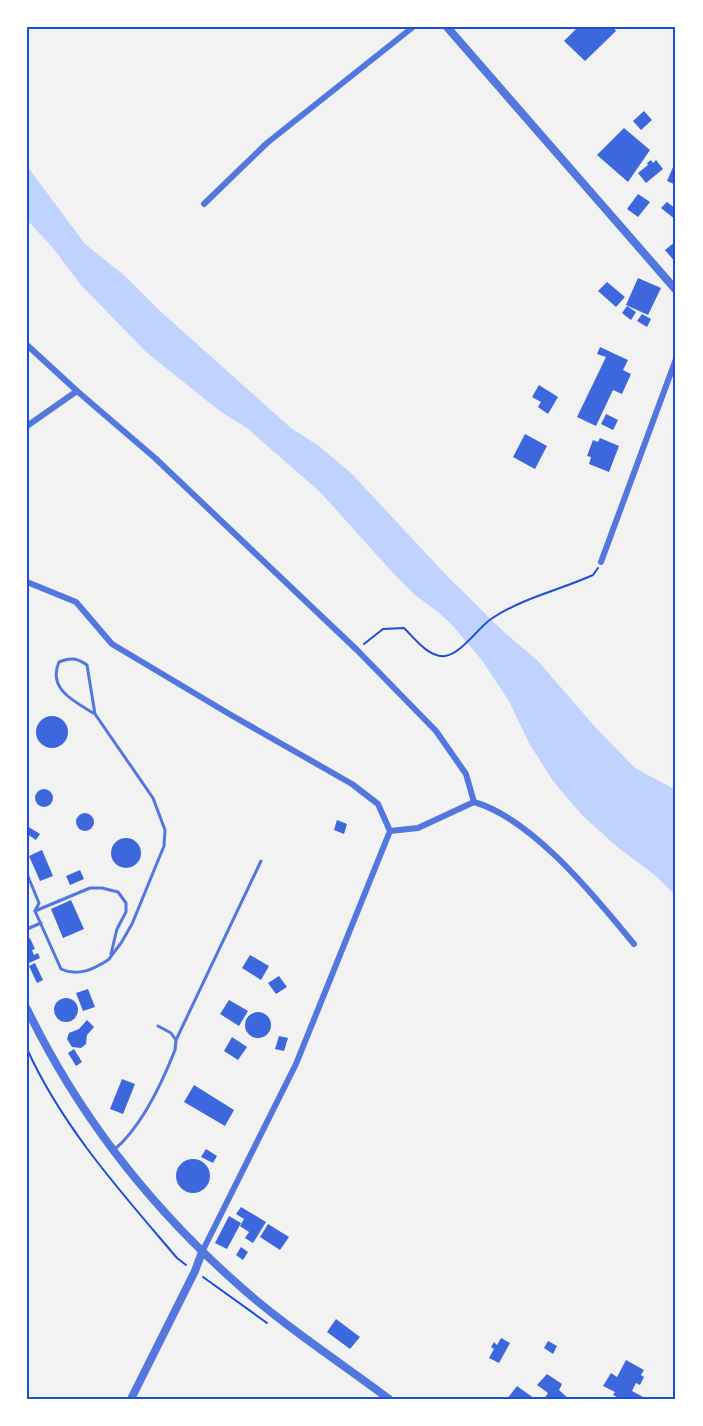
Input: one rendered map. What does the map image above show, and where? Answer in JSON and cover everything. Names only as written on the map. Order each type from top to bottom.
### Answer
[{"type":"street","points":[[204,204],[267,143],[413,27]]},
{"type":"street","points":[[447,27],[676,290]]},
{"type":"street","points":[[27,345],[76,391],[155,458],[357,650],[436,731],[466,774],[474,802]]},
{"type":"street","points":[[601,562],[676,360]]},
{"type":"street","points":[[27,426],[76,391]]},
{"type":"street","points":[[27,582],[76,602],[112,644],[352,784],[378,804],[390,831],[296,1064],[130,1399]]},
{"type":"street","points":[[390,831],[418,828],[474,802],[489,806],[542,842],[602,905],[634,944]]},
{"type":"street","points":[[27,1009],[48,1051],[83,1110],[168,1218],[267,1310],[389,1399]]},
{"type":"lane","points":[[35,911],[61,969],[76,973],[88,971],[108,959],[121,943],[132,924],[164,846],[165,830],[153,798],[95,714],[68,696],[58,686],[55,672],[59,662],[69,658],[80,660],[87,665],[95,714]]},
{"type":"lane","points":[[113,1150],[127,1139],[138,1125],[170,1062],[176,1040],[261,861]]},
{"type":"lane","points":[[27,874],[39,903],[35,911]]},
{"type":"lane","points":[[35,911],[90,888],[118,892],[126,903],[126,912],[117,929],[114,946],[108,959]]},
{"type":"lane","points":[[27,929],[41,923]]},
{"type":"lane","points":[[158,1026],[171,1033],[176,1040]]},
{"type":"path","points":[[357,650],[383,629],[391,627],[404,628],[428,651],[446,656],[504,611],[593,575],[601,562]]},
{"type":"water","points":[[27,166],[85,244],[125,276],[160,311],[291,428],[319,446],[352,474],[447,576],[505,633],[537,660],[597,729],[635,768],[676,790],[676,896],[656,876],[616,846],[582,815],[553,781],[529,743],[509,701],[481,659],[452,625],[415,595],[393,573],[320,492],[247,428],[221,412],[146,352],[81,285],[53,248],[27,220]]},
{"type":"building","points":[[578,27],[613,27],[616,31],[585,61],[564,41]]},
{"type":"building","points":[[644,111],[652,120],[641,130],[633,121]]},
{"type":"building","points":[[624,128],[650,150],[628,182],[597,155]]},
{"type":"building","points":[[651,160],[653,163],[656,160],[663,169],[646,183],[638,173]]},
{"type":"building","points":[[676,160],[676,185],[667,181]]},
{"type":"building","points":[[638,194],[650,202],[638,217],[627,209]]},
{"type":"building","points":[[667,202],[676,209],[676,220],[661,208]]},
{"type":"building","points":[[676,241],[676,263],[665,250]]},
{"type":"building","points":[[638,278],[661,288],[648,315],[626,305]]},
{"type":"building","points":[[607,282],[625,297],[616,307],[598,291]]},
{"type":"building","points":[[627,306],[636,312],[631,320],[622,313]]},
{"type":"building","points":[[642,314],[651,319],[647,327],[637,321]]},
{"type":"building","points":[[600,347],[628,360],[623,370],[631,374],[622,394],[613,390],[596,426],[577,417],[606,357],[597,354]]},
{"type":"building","points":[[539,385],[558,397],[548,414],[538,407],[541,402],[532,397]]},
{"type":"building","points":[[606,414],[618,420],[613,430],[601,424]]},
{"type":"building","points":[[525,434],[547,446],[535,469],[513,457]]},
{"type":"building","points":[[600,438],[619,446],[609,472],[589,464],[591,457],[587,456],[593,440],[598,442]]},
{"type":"building","points":[[52,716],[64,720],[68,732],[64,744],[52,748],[40,744],[36,732],[40,720]]},
{"type":"building","points":[[40,789],[48,789],[53,794],[51,805],[40,807],[35,802],[35,794]]},
{"type":"building","points":[[81,813],[89,813],[94,818],[92,829],[81,831],[76,826],[76,818]]},
{"type":"building","points":[[337,820],[347,824],[344,834],[334,830]]},
{"type":"building","points":[[27,826],[40,834],[36,840],[27,834]]},
{"type":"building","points":[[126,838],[137,842],[141,853],[137,864],[126,868],[115,864],[111,853],[115,842]]},
{"type":"building","points":[[42,850],[53,876],[40,881],[29,856]]},
{"type":"building","points":[[80,870],[84,879],[70,885],[66,876]]},
{"type":"building","points":[[71,900],[84,929],[63,938],[51,909]]},
{"type":"building","points":[[30,938],[35,949],[32,950],[34,955],[38,953],[40,958],[29,963],[27,939]]},
{"type":"building","points":[[250,955],[269,966],[261,980],[242,968]]},
{"type":"building","points":[[35,963],[43,980],[37,983],[29,966]]},
{"type":"building","points":[[279,976],[287,987],[276,994],[268,983]]},
{"type":"building","points":[[88,989],[95,1007],[83,1011],[76,993]]},
{"type":"building","points":[[66,998],[71,999],[77,1005],[77,1015],[71,1021],[66,1022],[61,1021],[55,1015],[54,1010],[55,1005],[61,999]]},
{"type":"building","points":[[229,1000],[248,1011],[239,1026],[220,1014]]},
{"type":"building","points":[[258,1012],[267,1016],[271,1025],[267,1034],[258,1038],[249,1034],[245,1025],[249,1016]]},
{"type":"building","points":[[87,1020],[94,1027],[87,1035],[86,1044],[81,1048],[72,1047],[67,1039],[69,1033],[79,1029]]},
{"type":"building","points":[[279,1036],[288,1038],[284,1051],[275,1049]]},
{"type":"building","points":[[232,1037],[247,1047],[238,1060],[224,1051]]},
{"type":"building","points":[[74,1049],[82,1062],[76,1066],[68,1053]]},
{"type":"building","points":[[122,1079],[135,1084],[123,1114],[110,1109]]},
{"type":"building","points":[[194,1085],[234,1110],[225,1126],[184,1102]]},
{"type":"building","points":[[206,1149],[217,1156],[213,1163],[201,1157]]},
{"type":"building","points":[[193,1159],[205,1164],[210,1176],[205,1188],[193,1193],[181,1188],[176,1176],[181,1164]]},
{"type":"building","points":[[241,1207],[266,1222],[253,1243],[245,1238],[249,1232],[240,1226],[244,1219],[236,1214]]},
{"type":"building","points":[[229,1216],[241,1223],[227,1249],[215,1243]]},
{"type":"building","points":[[268,1224],[289,1237],[280,1250],[260,1237]]},
{"type":"building","points":[[241,1247],[248,1252],[243,1260],[236,1255]]},
{"type":"building","points":[[336,1319],[360,1337],[350,1349],[327,1332]]},
{"type":"building","points":[[501,1338],[510,1343],[499,1363],[489,1358],[494,1349],[491,1347],[494,1342],[497,1345]]},
{"type":"building","points":[[548,1341],[557,1346],[553,1354],[544,1348]]},
{"type":"building","points":[[626,1360],[644,1370],[641,1375],[644,1377],[640,1385],[636,1383],[632,1391],[647,1399],[621,1399],[613,1395],[615,1392],[603,1386],[611,1373],[617,1377]]},
{"type":"building","points":[[547,1374],[562,1384],[559,1390],[569,1399],[544,1399],[548,1393],[537,1385]]},
{"type":"building","points":[[517,1386],[535,1399],[507,1399]]}]
